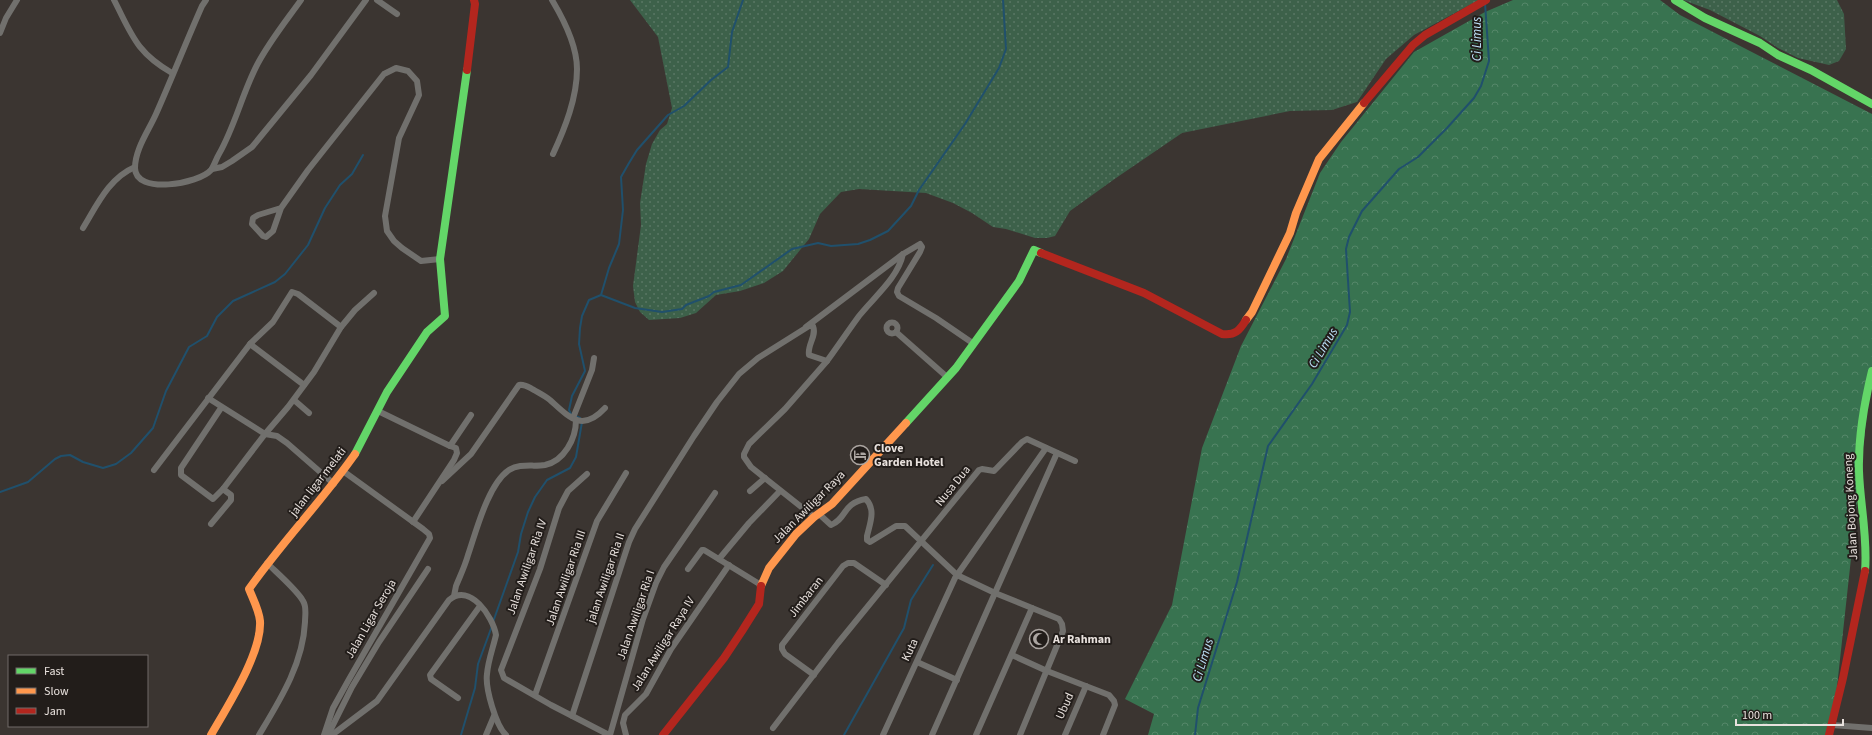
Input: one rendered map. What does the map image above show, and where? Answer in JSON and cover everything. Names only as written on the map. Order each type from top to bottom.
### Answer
[{"type":"street","points":[[0,33],[3,17],[18,0]]},
{"type":"street","points":[[114,0],[130,35],[141,51],[157,64],[172,73]]},
{"type":"street","points":[[206,0],[172,73],[167,90],[139,150],[135,167],[136,173],[143,180],[153,185],[187,182],[198,179],[212,169],[222,167],[252,147],[311,75],[366,0]]},
{"type":"street","points":[[212,169],[228,138],[257,65],[301,0]]},
{"type":"street","points":[[377,0],[396,14]]},
{"type":"street","points":[[552,0],[566,23],[578,68],[574,97],[563,131],[553,154]]},
{"type":"street","name":"Jalan Awiligar Raya","points":[[663,735],[724,658],[742,631],[758,604],[761,594],[761,585],[769,568],[787,544],[832,504],[947,378],[974,344],[1019,281],[1034,250],[1110,281],[1144,292],[1222,334],[1229,335],[1239,331],[1252,312],[1290,233],[1296,213],[1318,159],[1323,152],[1402,56],[1416,42],[1425,35],[1486,0]]},
{"type":"street","points":[[1675,0],[1705,18],[1760,43],[1778,55],[1811,70],[1872,104]]},
{"type":"street","points":[[281,208],[253,218],[252,224],[263,236],[266,237],[273,231],[281,208],[308,170],[384,74],[396,68],[401,68],[408,71],[417,81],[419,95],[399,138],[385,216],[385,224],[394,241],[416,258],[426,261],[440,259],[462,116],[475,1]]},
{"type":"street","points":[[83,228],[115,180],[135,167]]},
{"type":"street","name":"jalan Awiligar Ria II","points":[[572,716],[628,542],[694,436],[717,402],[747,366],[806,326],[903,254],[920,244],[922,247],[920,252],[898,288],[897,292],[899,296],[936,318],[974,344]]},
{"type":"street","points":[[903,254],[889,281],[859,316],[827,361],[744,451],[744,457],[748,464],[780,491],[831,525],[835,524],[850,504],[866,499],[870,504],[872,511],[867,540],[870,542],[874,541],[896,526],[902,526],[909,529],[957,574],[995,593],[1058,619],[1062,624],[1063,631],[1020,735]]},
{"type":"street","name":"jalan ligar melati","points":[[210,735],[238,686],[254,648],[260,626],[258,610],[249,589],[267,563],[334,484],[358,450],[387,392],[427,332],[445,316],[440,259]]},
{"type":"street","points":[[154,470],[250,344],[273,322],[294,292],[341,327]]},
{"type":"street","points":[[221,408],[181,468],[181,475],[211,499],[216,497],[223,489],[265,434],[294,400],[341,327],[355,310],[374,293]]},
{"type":"street","points":[[806,326],[813,326],[814,330],[809,355],[827,361]]},
{"type":"street","points":[[896,332],[947,378]]},
{"type":"street","points":[[250,344],[304,385]]},
{"type":"street","points":[[332,735],[378,701],[442,609],[454,596],[456,586],[483,510],[500,480],[509,470],[515,467],[546,465],[567,450],[572,440],[575,419],[594,358]]},
{"type":"street","name":"Jalan Bojong Koneng","points":[[1829,735],[1845,675],[1863,592],[1866,534],[1860,484],[1860,442],[1863,408],[1872,371]]},
{"type":"street","points":[[442,481],[471,454],[519,385],[524,384],[549,399],[561,411],[575,419],[589,420],[598,416],[605,408]]},
{"type":"street","points":[[208,398],[221,408],[265,434],[276,436],[287,443],[334,484]]},
{"type":"street","points":[[294,400],[309,413]]},
{"type":"street","points":[[343,471],[413,522],[442,481],[457,453],[456,448],[378,410]]},
{"type":"street","points":[[450,446],[471,415]]},
{"type":"street","name":"Nusa Dua","points":[[922,542],[980,470],[994,471],[1022,442],[1027,439],[1075,461]]},
{"type":"street","points":[[957,574],[1046,448]]},
{"type":"street","points":[[932,735],[1058,453]]},
{"type":"street","name":"Jalan Awiligar Ria III","points":[[535,696],[598,521],[626,473]]},
{"type":"street","name":"Jalan Awiligar Ria IV","points":[[535,696],[503,676],[501,670],[540,569],[559,508],[568,491],[587,474]]},
{"type":"street","points":[[750,491],[765,478]]},
{"type":"street","points":[[211,524],[231,500],[231,495],[223,489]]},
{"type":"street","points":[[719,559],[749,523],[780,491]]},
{"type":"street","name":"Jalan Awiligar Ria I","points":[[610,735],[643,619],[656,583],[664,567],[716,493]]},
{"type":"street","name":"Jalan Ligar Seroja","points":[[324,735],[333,708],[427,546],[430,538],[429,534],[413,522]]},
{"type":"street","points":[[773,728],[886,585],[922,542]]},
{"type":"street","points":[[688,569],[703,550],[761,585]]},
{"type":"street","name":"Jimbaran","points":[[814,675],[786,654],[782,649],[782,645],[843,566],[848,562],[854,563],[886,585]]},
{"type":"street","points":[[259,735],[279,702],[298,664],[304,634],[306,610],[303,600],[267,563]]},
{"type":"street","name":"Jalan Awiligar Raya IV","points":[[626,735],[623,723],[625,715],[644,698],[671,649],[729,565]]},
{"type":"street","points":[[328,735],[352,687],[379,642],[428,569]]},
{"type":"street","name":"Kuta","points":[[883,735],[957,574]]},
{"type":"street","points":[[454,596],[468,596],[491,618],[496,635],[486,675],[494,716],[506,735]]},
{"type":"street","points":[[458,698],[431,679],[430,675],[480,606]]},
{"type":"street","points":[[976,735],[1032,608]]},
{"type":"street","points":[[1012,655],[1047,671],[1109,695],[1114,701],[1113,712],[1104,735]]},
{"type":"street","points":[[917,662],[957,680]]},
{"type":"street","name":"Ubud","points":[[1065,735],[1086,686]]},
{"type":"street","points":[[535,696],[598,732],[610,735]]},
{"type":"street","points":[[486,735],[494,716]]},
{"type":"street","points":[[1832,724],[1872,728]]},
{"type":"green space","points":[[630,0],[1479,0],[1414,35],[1386,59],[1357,102],[1332,110],[1290,111],[1182,133],[1070,211],[1055,236],[1035,238],[1006,229],[993,227],[972,213],[953,203],[926,193],[859,189],[841,192],[820,214],[809,239],[783,271],[764,283],[740,291],[716,295],[696,313],[680,318],[649,320],[640,312],[635,302],[633,286],[641,225],[640,203],[646,164],[652,144],[660,130],[667,124],[672,108],[658,37]]},
{"type":"green space","points":[[1513,0],[1660,0],[1680,15],[1872,114],[1872,366],[1836,696],[1827,735],[1148,735],[1154,714],[1125,699],[1172,605],[1202,448],[1241,346],[1286,259],[1320,173],[1341,142],[1414,52],[1485,12]]},
{"type":"green space","points":[[1683,0],[1837,0],[1844,14],[1846,49],[1839,61],[1829,65],[1798,58],[1710,10]]},
{"type":"waterway","points":[[601,295],[609,268],[619,244],[623,210],[621,177],[637,150],[668,115],[684,106],[711,80],[728,67],[732,32],[743,0]]},
{"type":"waterway","points":[[580,418],[571,414],[569,410],[572,396],[585,371],[579,344],[582,316],[589,300],[601,295],[635,308],[662,312],[682,309],[686,305],[709,296],[714,292],[741,285],[792,249],[818,243],[831,246],[858,244],[888,231],[911,206],[919,190],[965,124],[999,68],[1006,49],[1003,0]]},
{"type":"waterway","name":"Ci Limus","points":[[1195,735],[1198,708],[1237,582],[1268,446],[1312,384],[1347,325],[1350,312],[1346,249],[1349,237],[1362,211],[1399,169],[1418,157],[1447,128],[1474,98],[1481,86],[1489,61],[1485,3]]},
{"type":"waterway","points":[[0,492],[28,482],[55,459],[61,456],[70,455],[83,462],[103,468],[116,464],[131,453],[153,428],[166,391],[189,347],[207,336],[217,317],[233,301],[275,282],[285,274],[308,245],[325,208],[340,185],[352,174],[363,155]]},
{"type":"waterway","points":[[493,622],[518,552],[521,534],[528,512],[535,497],[547,480],[570,468],[576,457],[582,422]]},
{"type":"waterway","points":[[844,735],[904,628],[911,600],[933,565]]},
{"type":"waterway","points":[[461,735],[475,688],[478,664],[492,626]]},
{"type":"traffic: fast","points":[[1675,0],[1705,18],[1760,43],[1778,55],[1811,70],[1872,104]]},
{"type":"traffic: fast","points":[[355,454],[387,392],[427,332],[445,316],[440,259],[467,70]]},
{"type":"traffic: fast","points":[[906,423],[956,368],[1019,281],[1034,250],[1041,253]]},
{"type":"traffic: fast","points":[[1865,571],[1865,534],[1859,471],[1859,446],[1866,396],[1872,371]]},
{"type":"traffic: slow","points":[[1246,320],[1252,312],[1290,233],[1296,213],[1319,159],[1364,103]]},
{"type":"traffic: slow","points":[[761,586],[769,568],[796,534],[814,517],[832,504],[906,423]]},
{"type":"traffic: slow","points":[[211,735],[250,664],[259,634],[260,621],[249,589],[355,454]]},
{"type":"traffic: jam","points":[[467,70],[475,4],[474,0]]},
{"type":"traffic: jam","points":[[1364,103],[1413,45],[1425,35],[1486,0]]},
{"type":"traffic: jam","points":[[1041,253],[1144,293],[1222,334],[1237,332],[1246,320]]},
{"type":"traffic: jam","points":[[1829,735],[1843,678],[1865,571]]},
{"type":"traffic: jam","points":[[663,735],[724,658],[742,631],[759,604],[761,586]]},
{"type":"place","name":"Clove Garden Hotel","points":[[860,455]]},
{"type":"place","name":"Ar Rahman","points":[[1039,639]]}]
